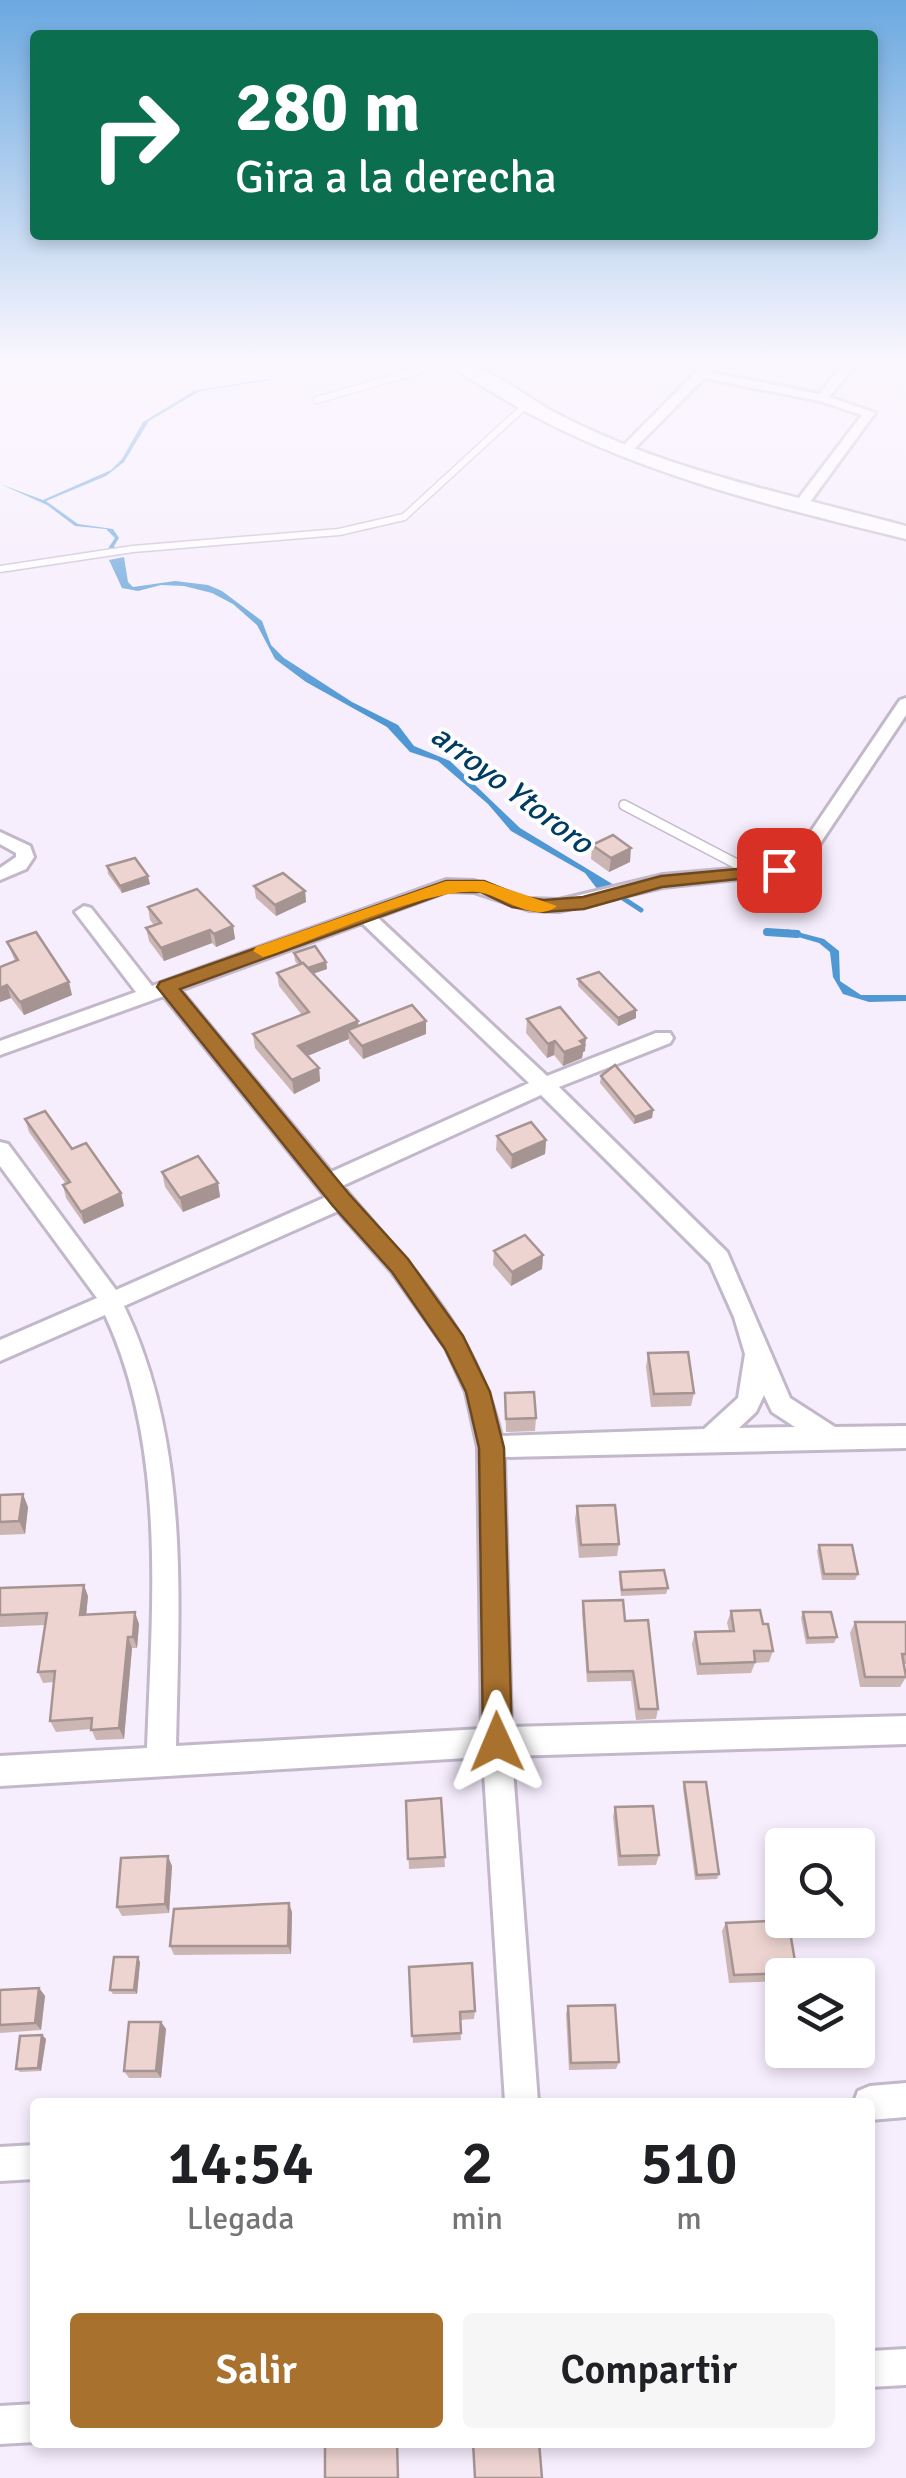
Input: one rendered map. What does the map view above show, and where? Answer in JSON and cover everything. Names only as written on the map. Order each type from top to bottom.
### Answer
[{"type":"main road","points":[[724,480],[906,533]]},
{"type":"street","points":[[802,503],[819,480]]},
{"type":"street","points":[[0,1048],[363,914],[464,884],[484,886],[519,902],[544,906],[591,901],[661,881],[794,868],[906,704]]},
{"type":"street","points":[[0,837],[24,850],[25,857],[20,865],[0,875]]},
{"type":"street","points":[[84,912],[400,1266],[455,1343],[478,1392],[492,1448],[497,1742],[521,2098]]},
{"type":"street","points":[[363,914],[719,1258],[746,1317],[756,1354],[782,1406],[794,1418],[830,1437]]},
{"type":"street","points":[[0,1351],[334,1192],[542,1086],[663,1038]]},
{"type":"street","points":[[0,1150],[110,1299],[146,1387],[161,1485],[164,1590],[160,1764]]},
{"type":"street","points":[[710,1439],[747,1406],[754,1390],[756,1354]]},
{"type":"street","points":[[492,1448],[710,1439],[906,1437]]},
{"type":"street","points":[[0,1771],[497,1742],[906,1730]]},
{"type":"street","points":[[875,2103],[906,2100]]},
{"type":"street","points":[[0,2164],[30,2162]]},
{"type":"street","points":[[875,2369],[906,2367]]},
{"type":"street","points":[[0,2426],[30,2423]]},
{"type":"lane","points":[[0,569],[129,550],[339,532],[390,523],[404,517],[445,480]]},
{"type":"lane","points":[[624,804],[752,872]]},
{"type":"water","points":[[97,480],[46,501],[78,524],[113,529],[119,538],[116,549],[107,550],[115,538],[106,529],[75,526],[47,505],[0,484],[43,500]]},
{"type":"water","points":[[124,557],[128,582],[133,587],[175,581],[222,591],[262,621],[271,645],[284,658],[352,702],[398,725],[414,746],[450,761],[520,828],[614,885],[598,890],[585,873],[511,831],[488,804],[438,761],[410,752],[387,727],[306,682],[275,659],[257,625],[233,604],[212,593],[184,586],[161,585],[138,591],[122,588],[109,560]]},
{"type":"water","points":[[786,929],[824,939],[839,951],[840,981],[861,995],[906,995],[906,1001],[869,1002],[843,994],[833,977],[830,952],[819,943],[788,934]]},
{"type":"building","points":[[613,835],[631,848],[611,858],[592,845]]},
{"type":"building","points":[[135,858],[148,876],[120,886],[107,866]]},
{"type":"building","points":[[283,873],[305,891],[275,905],[254,886]]},
{"type":"building","points":[[197,889],[233,926],[161,948],[146,928],[161,923],[148,907]]},
{"type":"building","points":[[36,932],[69,982],[20,1002],[7,985],[0,988],[0,967],[18,960],[7,942]]},
{"type":"building","points":[[315,946],[326,962],[308,968],[294,953]]},
{"type":"building","points":[[303,963],[358,1021],[298,1046],[319,1068],[292,1080],[253,1034],[309,1012],[277,973]]},
{"type":"building","points":[[599,972],[636,1010],[618,1018],[578,979]]},
{"type":"building","points":[[412,1005],[426,1021],[362,1046],[348,1030]]},
{"type":"building","points":[[560,1007],[586,1038],[580,1041],[584,1045],[564,1052],[555,1041],[548,1044],[527,1019]]},
{"type":"building","points":[[615,1065],[653,1110],[635,1117],[601,1076]]},
{"type":"building","points":[[45,1111],[72,1149],[86,1143],[121,1193],[81,1212],[63,1185],[70,1182],[25,1119]]},
{"type":"building","points":[[531,1122],[546,1140],[512,1155],[497,1136]]},
{"type":"building","points":[[198,1156],[218,1183],[180,1198],[162,1172]]},
{"type":"building","points":[[525,1235],[543,1255],[512,1272],[494,1251]]},
{"type":"building","points":[[688,1352],[694,1393],[654,1394],[648,1353]]},
{"type":"building","points":[[534,1392],[536,1418],[506,1419],[505,1393]]},
{"type":"building","points":[[23,1494],[19,1521],[0,1522],[0,1495]]},
{"type":"building","points":[[615,1505],[619,1544],[581,1545],[577,1506]]},
{"type":"building","points":[[819,1545],[852,1545],[858,1574],[824,1574]]},
{"type":"building","points":[[664,1570],[668,1588],[622,1590],[620,1572]]},
{"type":"building","points":[[84,1585],[80,1615],[135,1612],[133,1637],[128,1637],[119,1728],[91,1730],[92,1718],[50,1721],[55,1671],[38,1672],[47,1613],[0,1615],[0,1588]]},
{"type":"building","points":[[623,1600],[625,1621],[648,1620],[658,1709],[639,1709],[633,1671],[588,1672],[583,1601]]},
{"type":"building","points":[[760,1610],[763,1624],[768,1624],[773,1651],[754,1651],[755,1662],[700,1664],[695,1632],[734,1631],[731,1611]]},
{"type":"building","points":[[803,1612],[831,1612],[837,1637],[808,1638]]},
{"type":"building","points":[[855,1622],[906,1622],[906,1654],[902,1654],[906,1677],[865,1677]]},
{"type":"building","points":[[684,1782],[706,1782],[719,1874],[697,1875]]},
{"type":"building","points":[[441,1798],[445,1857],[408,1859],[406,1801]]},
{"type":"building","points":[[653,1806],[659,1855],[620,1856],[615,1807]]},
{"type":"building","points":[[168,1856],[165,1904],[117,1907],[121,1858]]},
{"type":"building","points":[[289,1903],[288,1946],[170,1946],[174,1909]]},
{"type":"building","points":[[765,1921],[765,1938],[791,1938],[794,1958],[765,1958],[765,1974],[734,1975],[726,1923]]},
{"type":"building","points":[[114,1957],[138,1957],[134,1990],[110,1990]]},
{"type":"building","points":[[472,1963],[475,2011],[460,2012],[461,2033],[412,2036],[409,1967]]},
{"type":"building","points":[[39,1988],[35,2023],[0,2025],[0,1990]]},
{"type":"building","points":[[615,2005],[619,2062],[571,2063],[568,2006]]},
{"type":"building","points":[[129,2022],[161,2022],[156,2071],[124,2071]]},
{"type":"building","points":[[42,2035],[38,2068],[16,2069],[20,2036]]},
{"type":"building","points":[[325,2448],[397,2448],[398,2478],[325,2478]]},
{"type":"building","points":[[473,2448],[540,2448],[542,2478],[475,2478]]},
{"type":"waterway","name":"arroyo Ytororo","points":[[598,882],[641,910]]},
{"type":"waterway","name":"arroyo Ytororo","points":[[767,932],[797,934]]},
{"type":"slow traffic","points":[[263,951],[446,886],[484,886],[519,902],[548,906]]},
{"type":"route","points":[[497,1742],[492,1448],[478,1392],[455,1343],[400,1266],[167,987],[446,886],[484,886],[519,902],[544,906],[584,903],[661,881],[779,870]]}]
